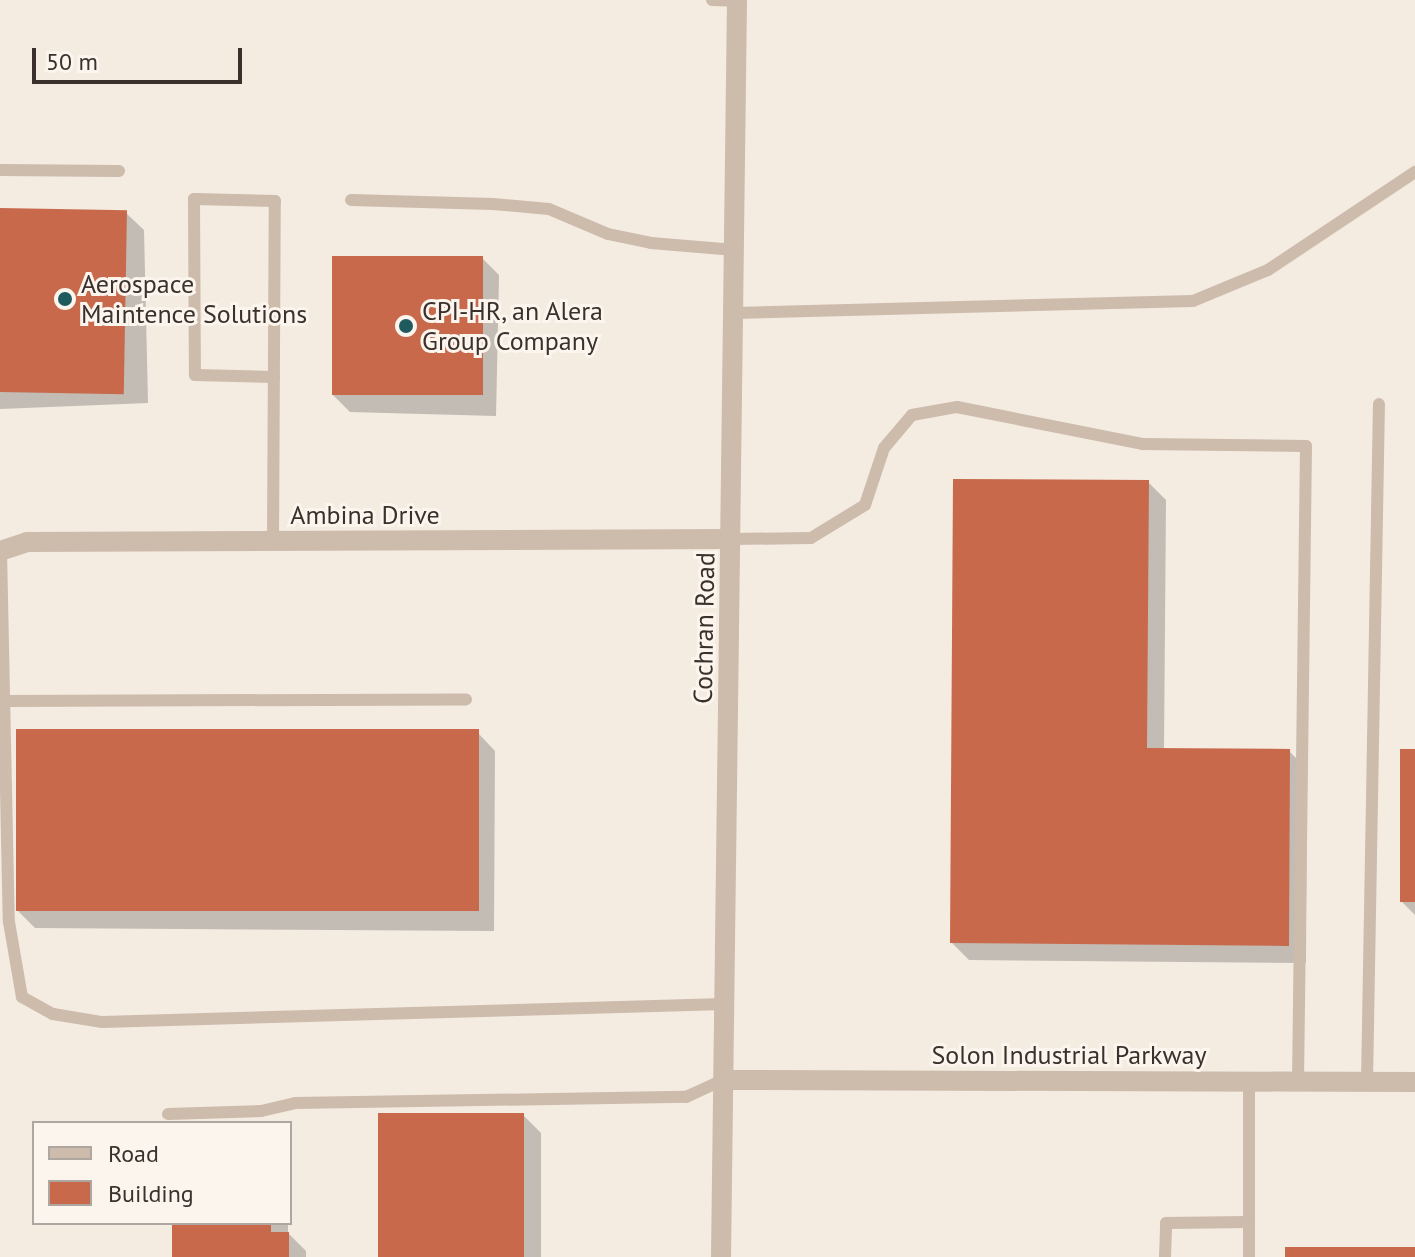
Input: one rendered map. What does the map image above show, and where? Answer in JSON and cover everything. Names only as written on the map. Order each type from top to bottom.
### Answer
[{"type":"street","name":"Cochran Road","points":[[721,1257],[737,0]]},
{"type":"street","name":"Ambina Drive","points":[[1,551],[27,542],[732,539]]},
{"type":"street","name":"Solon Industrial Parkway","points":[[723,1080],[1415,1082]]},
{"type":"lane","points":[[712,0],[737,0]]},
{"type":"lane","points":[[0,170],[119,171]]},
{"type":"lane","points":[[734,313],[1193,301],[1268,270],[1415,172]]},
{"type":"lane","points":[[273,541],[274,377],[275,201],[194,199],[195,375],[274,377]]},
{"type":"lane","points":[[351,200],[493,204],[549,209],[608,234],[651,243],[735,250]]},
{"type":"lane","points":[[1367,1082],[1379,404]]},
{"type":"lane","points":[[732,539],[811,538],[865,505],[884,448],[912,415],[957,407],[1143,444],[1306,446],[1298,1082]]},
{"type":"lane","points":[[1,551],[9,922],[22,997],[53,1014],[102,1022],[724,1004]]},
{"type":"lane","points":[[4,701],[466,699]]},
{"type":"lane","points":[[168,1114],[261,1111],[295,1103],[686,1097],[723,1080]]},
{"type":"lane","points":[[1249,1082],[1249,1257]]},
{"type":"lane","points":[[1165,1257],[1166,1223],[1249,1222]]},
{"type":"building","name":"Aerospace Maintence Solutions","points":[[0,208],[127,210],[124,394],[0,392]]},
{"type":"building","name":"CPI-HR, an Alera Group Company","points":[[332,256],[483,256],[483,395],[332,395]]},
{"type":"building","points":[[953,479],[1149,480],[1147,748],[1290,749],[1289,946],[950,943]]},
{"type":"building","points":[[16,729],[479,729],[479,911],[16,911]]},
{"type":"building","points":[[1400,749],[1415,749],[1415,902],[1400,902]]},
{"type":"building","points":[[378,1113],[524,1113],[524,1257],[378,1257]]},
{"type":"building","points":[[172,1225],[271,1225],[271,1232],[289,1232],[289,1257],[172,1257]]},
{"type":"building","points":[[1285,1247],[1415,1247],[1415,1257],[1285,1257]]},
{"type":"place","name":"Aerospace Maintence Solutions","points":[[65,299]]},
{"type":"place","name":"CPI-HR, an Alera Group Company","points":[[406,326]]}]
